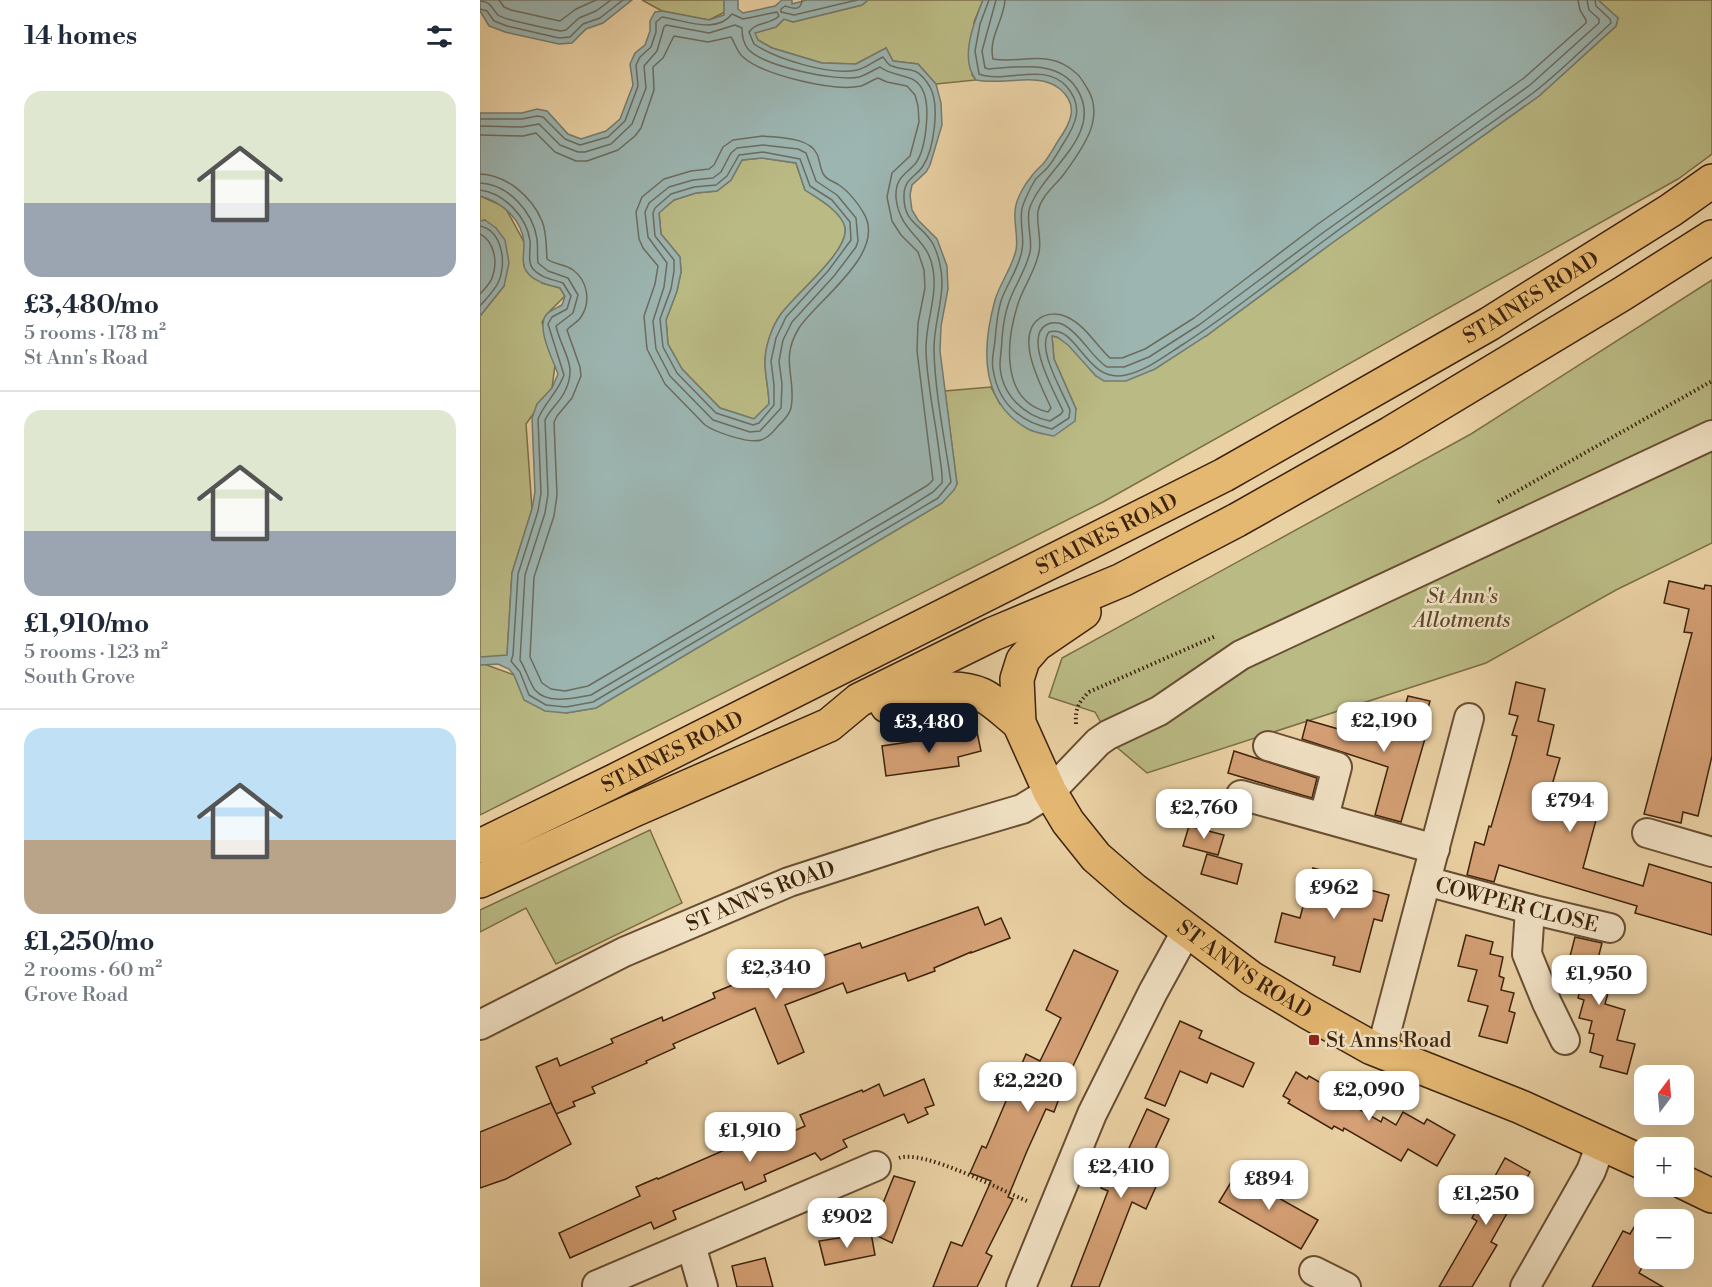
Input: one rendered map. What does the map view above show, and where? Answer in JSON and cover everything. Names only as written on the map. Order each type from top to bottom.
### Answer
[{"type":"main road","name":"STAINES ROAD","points":[[480,846],[614,782],[1224,475],[1348,407],[1489,324],[1671,210],[1712,181]]},
{"type":"main road","name":"STAINES ROAD","points":[[480,881],[634,810],[829,725],[859,700],[993,634],[1122,580],[1237,520],[1391,433],[1712,237]]},
{"type":"main road","name":"ST ANN'S ROAD","points":[[1017,680],[1023,660],[1037,644],[1090,607],[1122,580]]},
{"type":"main road","points":[[946,616],[979,625],[993,634]]},
{"type":"main road","name":"ST ANN'S ROAD","points":[[993,634],[1006,650],[1017,680],[1019,723],[1050,792],[1068,822],[1096,857],[1134,890],[1251,978],[1308,1012],[1381,1051],[1521,1107],[1634,1159]]},
{"type":"main road","name":"ST ANN'S ROAD","points":[[829,725],[867,715],[910,696],[936,690],[963,690],[982,695],[1019,723]]},
{"type":"main road","points":[[1694,1187],[1712,1196]]},
{"type":"street","points":[[1050,792],[1103,739],[1159,711],[1241,655],[1712,435]]},
{"type":"street","name":"COWPER CLOSE","points":[[1381,1051],[1469,718]]},
{"type":"street","points":[[1268,746],[1337,768],[1324,817]]},
{"type":"street","name":"ST ANN'S ROAD","points":[[480,1025],[624,952],[789,882],[934,835],[1007,815],[1050,792]]},
{"type":"street","name":"COWPER CLOSE","points":[[1241,795],[1435,849]]},
{"type":"street","points":[[1647,833],[1711,848]]},
{"type":"street","name":"COWPER CLOSE","points":[[1426,881],[1610,928]]},
{"type":"street","points":[[1530,909],[1527,954],[1565,1040]]},
{"type":"street","points":[[1021,1287],[1092,1114],[1187,930]]},
{"type":"street","points":[[1526,1287],[1591,1171],[1601,1144]]},
{"type":"street","points":[[597,1285],[876,1166]]},
{"type":"street","points":[[691,1245],[703,1287]]},
{"type":"street","points":[[1314,1270],[1346,1287]]},
{"type":"path","points":[[1497,503],[1712,381]]},
{"type":"path","points":[[1078,703],[1089,692],[1219,635]]},
{"type":"path","points":[[876,1166],[904,1156],[926,1158],[1052,1212]]},
{"type":"green space","points":[[642,0],[724,0],[725,12],[709,20],[662,11]]},
{"type":"green space","points":[[868,0],[983,0],[974,22],[972,75],[976,80],[936,84],[918,64],[893,61],[886,48],[856,64],[822,63],[772,48],[758,40],[754,33],[776,27],[784,19],[793,22],[862,5]]},
{"type":"green space","points":[[1598,0],[1712,0],[1712,154],[1678,179],[1103,502],[480,815],[480,665],[484,664],[514,675],[525,700],[566,713],[596,708],[942,503],[957,484],[945,391],[991,387],[1000,404],[1076,409],[1054,359],[1052,336],[1070,346],[1096,376],[1206,336],[1539,96],[1616,26],[1618,18]]},
{"type":"green space","points":[[762,158],[796,163],[805,190],[834,210],[845,227],[844,237],[831,260],[781,314],[775,324],[765,356],[769,404],[754,419],[720,408],[682,369],[668,344],[666,320],[677,291],[681,272],[680,257],[661,234],[659,212],[674,200],[696,193],[717,191],[731,180],[742,160]]},
{"type":"green space","points":[[480,196],[505,207],[542,283],[560,288],[565,296],[542,322],[555,365],[552,388],[526,424],[532,509],[512,573],[507,656],[480,659],[480,316],[504,286],[485,220],[480,221]]},
{"type":"green space","name":"St Ann's Allotments","points":[[1712,280],[1712,543],[1616,590],[1486,663],[1147,773],[1113,744],[1095,712],[1049,697],[1062,658],[1471,434]]},
{"type":"green space","points":[[650,830],[682,903],[556,964],[526,908],[480,932],[480,910]]},
{"type":"water","points":[[480,0],[632,0],[603,23],[586,29],[572,43],[559,44],[505,32],[489,26],[480,11]]},
{"type":"water","points":[[724,0],[738,0],[738,9],[743,13],[775,6],[782,0],[792,0],[792,4],[807,0],[868,0],[862,5],[793,22],[784,19],[776,27],[755,33],[758,40],[772,48],[822,63],[856,64],[886,48],[893,61],[918,64],[936,84],[941,103],[942,125],[930,165],[912,185],[910,195],[912,210],[918,220],[937,239],[947,266],[948,289],[941,326],[940,351],[957,484],[942,503],[596,708],[566,713],[545,711],[524,700],[514,675],[509,669],[498,664],[480,665],[480,657],[507,655],[512,573],[535,492],[532,418],[537,404],[552,388],[558,374],[546,344],[543,321],[548,313],[562,305],[565,296],[560,288],[538,281],[527,272],[523,262],[524,244],[520,227],[503,207],[480,196],[480,113],[522,113],[537,109],[547,111],[568,134],[581,139],[606,131],[620,119],[633,85],[630,64],[635,53],[645,45],[650,31],[650,21],[655,12],[662,11],[709,20],[724,15]],"holes":[[[762,158],[796,163],[805,190],[828,206],[843,221],[844,237],[831,260],[788,306],[775,324],[765,356],[769,404],[754,419],[720,408],[682,369],[668,344],[666,320],[677,291],[681,272],[680,257],[661,234],[659,213],[674,200],[696,193],[717,191],[731,180],[742,160]]]},
{"type":"water","points":[[983,0],[1598,0],[1618,18],[1616,26],[1539,96],[1206,336],[1155,369],[1126,381],[1104,381],[1096,376],[1068,345],[1052,336],[1054,359],[1076,409],[1075,421],[1054,436],[1028,429],[1012,418],[1000,404],[988,372],[987,354],[995,300],[1016,250],[1015,210],[1017,201],[1026,183],[1047,159],[1066,128],[1071,108],[1066,95],[1060,89],[1042,81],[976,80],[971,71],[968,51],[972,29]]},
{"type":"water","points":[[485,220],[496,228],[505,240],[509,263],[504,286],[480,316],[480,221]]},
{"type":"building","points":[[1669,581],[1704,589],[1705,585],[1712,586],[1712,756],[1698,816],[1683,812],[1681,823],[1644,814],[1692,633],[1684,632],[1689,609],[1664,603]]},
{"type":"building","points":[[1516,682],[1545,689],[1538,721],[1554,725],[1547,755],[1560,758],[1549,795],[1599,809],[1583,868],[1643,886],[1649,864],[1712,883],[1712,935],[1635,913],[1637,906],[1499,865],[1494,882],[1467,875],[1475,842],[1484,845],[1489,826],[1491,827],[1517,736],[1512,735],[1518,716],[1509,714]]},
{"type":"building","points":[[1408,696],[1430,701],[1421,734],[1426,735],[1401,822],[1375,815],[1388,767],[1302,739],[1307,720],[1387,743],[1394,715],[1402,717]]},
{"type":"building","points":[[977,732],[981,751],[958,757],[959,766],[886,776],[882,746]]},
{"type":"building","points":[[1234,751],[1317,778],[1312,798],[1228,773]]},
{"type":"building","points":[[1170,799],[1206,808],[1200,829],[1165,819]]},
{"type":"building","points":[[1189,826],[1224,835],[1218,855],[1183,846]]},
{"type":"building","points":[[1207,854],[1242,864],[1237,884],[1201,874]]},
{"type":"building","points":[[1313,868],[1339,875],[1337,881],[1389,895],[1382,921],[1374,919],[1360,972],[1333,965],[1335,957],[1275,942],[1282,913],[1300,918]]},
{"type":"building","points":[[978,907],[985,925],[1001,918],[1010,938],[971,952],[934,968],[935,971],[908,981],[905,973],[847,993],[843,983],[785,1005],[804,1052],[778,1064],[755,1008],[673,1044],[675,1048],[646,1061],[647,1063],[592,1087],[595,1093],[573,1102],[575,1106],[556,1114],[536,1067],[557,1058],[560,1066],[613,1043],[611,1039],[662,1017],[663,1021],[715,998],[713,993],[801,957],[804,962],[860,943],[862,948]]},
{"type":"building","points":[[1466,935],[1493,942],[1490,954],[1503,957],[1499,976],[1504,978],[1501,990],[1514,993],[1509,1011],[1515,1013],[1507,1043],[1479,1036],[1488,1006],[1468,1001],[1477,970],[1458,966]]},
{"type":"building","points":[[1575,937],[1602,943],[1595,970],[1613,975],[1605,1004],[1625,1010],[1617,1040],[1635,1044],[1627,1074],[1600,1067],[1603,1056],[1590,1052],[1594,1034],[1589,1033],[1592,1021],[1579,1018],[1584,1000],[1578,998],[1581,986],[1568,983],[1572,965],[1568,964]]},
{"type":"building","points":[[1074,950],[1118,971],[1064,1085],[1054,1112],[1046,1109],[1027,1151],[1008,1197],[1013,1199],[986,1253],[992,1256],[977,1287],[933,1287],[951,1242],[962,1246],[991,1181],[970,1173],[982,1146],[986,1148],[1026,1054],[1040,1061],[1061,1018],[1046,1010]]},
{"type":"building","points":[[1180,1021],[1202,1031],[1199,1038],[1254,1063],[1243,1087],[1211,1073],[1207,1083],[1180,1071],[1165,1106],[1145,1098]]},
{"type":"building","points":[[1296,1072],[1307,1079],[1309,1076],[1347,1098],[1345,1101],[1381,1122],[1383,1117],[1396,1125],[1403,1112],[1424,1124],[1427,1119],[1455,1135],[1437,1166],[1408,1149],[1401,1161],[1344,1128],[1343,1131],[1334,1126],[1332,1129],[1288,1103],[1290,1100],[1283,1096]]},
{"type":"building","points":[[924,1079],[934,1105],[925,1108],[928,1114],[908,1123],[904,1114],[843,1140],[847,1147],[821,1160],[815,1153],[764,1175],[766,1181],[745,1190],[742,1182],[673,1211],[676,1219],[654,1229],[651,1222],[570,1258],[559,1233],[640,1196],[636,1187],[734,1146],[737,1141],[755,1148],[805,1126],[800,1115],[862,1090],[863,1092],[879,1084],[884,1096]]},
{"type":"building","points":[[551,1103],[571,1144],[506,1179],[480,1188],[480,1132]]},
{"type":"building","points":[[1147,1109],[1169,1119],[1143,1175],[1158,1182],[1146,1209],[1132,1202],[1099,1287],[1071,1287],[1108,1191],[1101,1188],[1115,1157],[1123,1161]]},
{"type":"building","points":[[1505,1158],[1530,1172],[1491,1242],[1497,1245],[1472,1287],[1439,1287],[1477,1221],[1472,1218]]},
{"type":"building","points":[[1236,1174],[1318,1220],[1301,1249],[1219,1202]]},
{"type":"building","points":[[894,1176],[915,1182],[892,1243],[871,1233]]},
{"type":"building","points":[[1634,1227],[1634,1269],[1641,1269],[1639,1273],[1663,1287],[1592,1287],[1623,1231],[1630,1234]]},
{"type":"building","points":[[871,1233],[875,1255],[825,1265],[819,1241]]},
{"type":"building","points":[[765,1258],[773,1287],[737,1287],[732,1266]]},
{"type":"place","name":"St Anns Road","points":[[1314,1040]]}]
